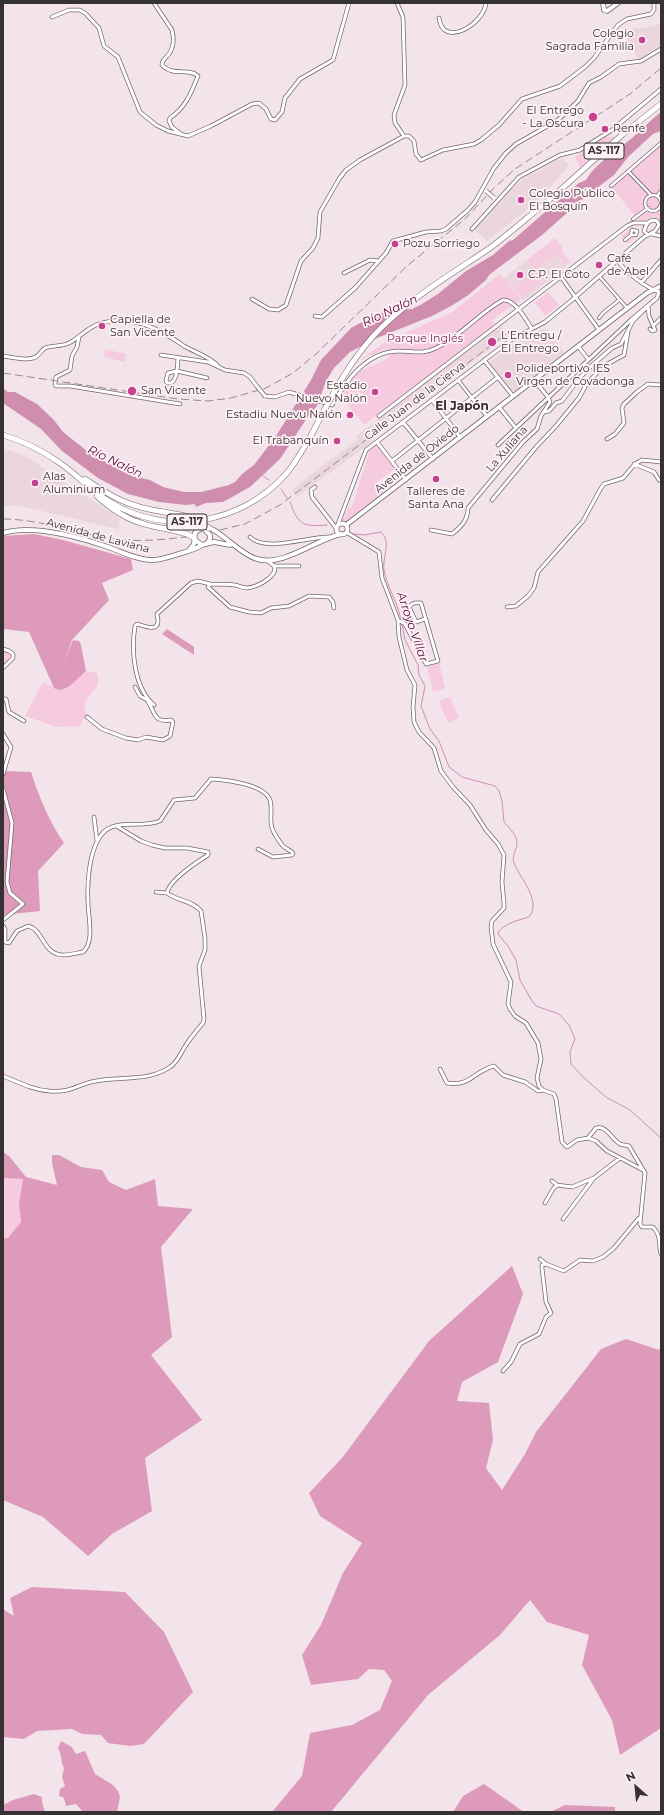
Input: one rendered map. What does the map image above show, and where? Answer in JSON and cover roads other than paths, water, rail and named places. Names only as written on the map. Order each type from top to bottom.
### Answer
[{"type":"main road","name":"AS-117","points":[[73,474],[110,502],[135,514],[148,518],[175,522],[204,520],[231,513],[244,507],[277,484],[294,463],[330,398],[354,361],[381,328],[415,299],[510,232],[623,134],[661,104]]},
{"type":"main road","name":"AS-117","points":[[3,435],[29,445],[116,499],[134,506],[186,516],[207,528]]},
{"type":"main road","name":"AS-117","points":[[60,463],[119,514],[142,524],[186,533],[194,539]]},
{"type":"street","points":[[154,3],[172,30],[173,35],[171,51],[162,64],[172,71],[194,73],[198,76],[190,97],[182,108],[170,118],[169,121],[172,127],[182,135]]},
{"type":"street","points":[[52,17],[69,10],[80,10],[86,14],[100,28],[104,46],[118,57],[140,112],[156,125],[168,131],[188,136],[233,113],[259,103],[266,109],[271,119],[275,120],[282,112],[285,98],[300,79],[333,60],[349,3]]},
{"type":"street","points":[[397,3],[403,17],[405,85],[394,115],[395,123],[404,136]]},
{"type":"street","points":[[439,18],[440,26],[446,32],[453,33],[465,30],[482,17],[486,3]]},
{"type":"street","points":[[603,3],[604,10],[607,11],[618,3]]},
{"type":"street","points":[[252,299],[269,310],[278,310],[286,305],[301,261],[318,238],[320,212],[339,179],[346,170],[360,160],[404,136],[409,136],[414,141],[416,154],[421,160],[443,150],[474,144],[499,125],[522,99],[560,86],[585,67],[594,58],[618,25],[626,19],[651,14],[654,10],[654,3]]},
{"type":"street","points":[[315,316],[322,317],[355,288],[379,261],[393,241],[426,232],[441,231],[446,229],[468,210],[484,190],[494,168],[506,153],[516,144],[558,120],[578,100],[589,83],[601,77],[618,64],[641,61],[661,49]]},
{"type":"street","points":[[472,229],[496,198],[519,177],[560,155],[580,150],[612,130],[661,89]]},
{"type":"street","points":[[611,186],[661,142]]},
{"type":"street","points":[[628,171],[651,195],[657,196],[661,200],[659,207],[655,210],[648,208]]},
{"type":"street","points":[[484,190],[496,198]]},
{"type":"street","points":[[657,196],[661,191]]},
{"type":"street","points":[[648,208],[646,200],[651,195]]},
{"type":"street","points":[[633,219],[648,208]]},
{"type":"street","points":[[379,416],[627,226],[632,223],[638,224],[652,221],[659,224],[661,232]]},
{"type":"street","points":[[646,234],[647,223]]},
{"type":"street","points":[[638,224],[646,234]]},
{"type":"street","name":"Calle Juan de la Cierva","points":[[340,528],[341,518],[364,452],[511,340],[536,327],[576,297],[659,224]]},
{"type":"street","points":[[640,235],[646,234],[661,236]]},
{"type":"street","points":[[625,240],[631,235]]},
{"type":"street","points":[[344,273],[370,260],[379,261]]},
{"type":"street","points":[[544,412],[549,411],[556,403],[562,401],[577,380],[604,355],[621,344],[633,321],[660,292],[652,290],[618,260]]},
{"type":"street","points":[[642,282],[661,260]]},
{"type":"street","points":[[599,276],[626,308]]},
{"type":"street","points":[[561,277],[596,323],[599,330]]},
{"type":"street","name":"Avenida de Oviedo","points":[[340,528],[406,480],[626,308],[652,290],[661,286]]},
{"type":"street","points":[[161,356],[208,362],[225,370],[246,374],[265,396],[271,398],[289,392],[332,405],[352,375],[378,357],[394,352],[420,354],[434,350],[448,342],[503,300],[509,300],[532,329]]},
{"type":"street","points":[[599,318],[619,300]]},
{"type":"street","points":[[648,306],[649,316],[654,332],[650,329]]},
{"type":"street","points":[[498,445],[588,359],[648,306]]},
{"type":"street","points":[[653,326],[661,318]]},
{"type":"street","points":[[3,356],[26,359],[35,358],[44,349],[66,344],[98,324],[116,321],[135,322],[149,325],[170,335],[192,351],[210,359],[218,366]]},
{"type":"street","name":"La Xuliana","points":[[492,500],[579,398],[586,385],[602,367],[624,355],[628,332]]},
{"type":"street","points":[[79,337],[77,347],[72,356],[70,370],[56,377],[56,386],[70,386],[180,404]]},
{"type":"street","points":[[578,346],[588,359]]},
{"type":"street","points":[[178,359],[177,371],[174,382],[168,383],[166,380],[168,373],[177,371],[207,378]]},
{"type":"street","points":[[484,360],[513,396]]},
{"type":"street","points":[[392,461],[498,377]]},
{"type":"street","points":[[458,380],[488,416]]},
{"type":"street","points":[[534,380],[548,397]]},
{"type":"street","points":[[607,439],[615,434],[624,423],[622,408],[624,404],[648,384],[660,387]]},
{"type":"street","name":"La Xuliana","points":[[431,530],[452,534],[460,528],[466,519],[468,508],[522,442],[537,428],[550,402],[548,397]]},
{"type":"street","points":[[432,400],[460,438]]},
{"type":"street","points":[[499,407],[516,428]]},
{"type":"street","points":[[403,422],[433,459]]},
{"type":"street","points":[[377,442],[406,480]]},
{"type":"street","points":[[507,607],[516,606],[528,596],[534,588],[538,572],[584,521],[600,488],[604,484],[623,478],[634,464],[642,460],[661,462]]},
{"type":"street","points":[[634,464],[654,472],[659,480]]},
{"type":"street","points":[[316,487],[311,490],[312,497],[340,528],[379,552],[382,578],[398,620],[399,637],[407,670],[415,685],[413,707],[414,722],[419,732],[434,748],[441,771],[453,787],[470,804],[504,855],[502,882],[504,908],[492,921],[491,926],[493,944],[511,982],[508,1004],[510,1009],[515,1016],[526,1023],[538,1043],[541,1059],[537,1078],[539,1086],[543,1090]]},
{"type":"street","points":[[204,544],[210,539],[207,528]]},
{"type":"street","points":[[188,551],[192,547],[196,531],[207,528],[252,558],[268,561],[282,558],[325,540],[340,528]]},
{"type":"street","points":[[325,540],[340,528]]},
{"type":"street","name":"Avenida de Laviana","points":[[3,532],[22,529],[54,533],[106,546],[133,557],[152,560],[168,558],[204,544]]},
{"type":"street","points":[[250,537],[256,542],[267,544],[330,536]]},
{"type":"street","points":[[194,539],[204,544],[214,542],[232,545]]},
{"type":"street","points":[[87,717],[102,729],[126,738],[138,740],[146,737],[163,740],[170,736],[173,722],[171,720],[163,721],[158,718],[143,690],[136,666],[135,626],[138,624],[153,628],[158,621],[156,616],[159,611],[191,583],[198,581],[210,584],[223,583],[247,588],[263,582],[274,574],[276,570],[268,561]]},
{"type":"street","points":[[274,566],[299,566]]},
{"type":"street","points":[[210,584],[208,587],[219,599],[230,607],[239,611],[261,613],[271,608],[289,606],[309,596],[329,597],[333,602],[334,608]]},
{"type":"street","points":[[398,620],[404,624],[426,664],[438,661],[421,604],[416,602],[411,604],[409,608],[416,622],[425,619]]},
{"type":"street","points":[[3,649],[9,650],[13,654],[13,658],[3,668]]},
{"type":"street","points":[[135,687],[139,695],[154,705]]},
{"type":"street","points":[[3,699],[6,699],[8,711],[12,715],[24,721]]},
{"type":"street","points":[[3,734],[11,747],[3,774]]},
{"type":"street","points":[[3,926],[6,932],[5,942],[9,943],[17,931],[28,926],[35,930],[46,946],[58,955],[77,953],[86,950],[89,937],[88,898],[91,860],[97,842],[106,830],[117,826],[156,823],[163,818],[174,800],[197,797],[211,779],[252,786],[266,794],[270,802],[270,819],[272,827],[283,846],[293,853],[292,855],[273,857],[258,849]]},
{"type":"street","points":[[3,789],[12,823],[7,882],[10,893],[23,904],[3,920]]},
{"type":"street","points":[[94,817],[97,842]]},
{"type":"street","points":[[117,826],[141,841],[152,845],[165,848],[187,848],[208,852],[208,855],[194,864],[173,882],[167,893]]},
{"type":"street","points":[[3,1076],[40,1090],[62,1092],[73,1090],[90,1082],[138,1078],[153,1074],[174,1064],[186,1044],[203,1023],[204,1019],[199,966],[205,950],[204,922],[201,911],[190,902],[175,898],[167,893],[156,892]]},
{"type":"street","points":[[440,1070],[447,1083],[457,1085],[463,1084],[487,1068],[494,1066],[503,1075],[524,1082],[538,1091],[543,1090],[550,1092],[556,1099],[562,1142],[565,1146],[570,1147],[577,1140],[588,1138],[596,1128],[602,1128],[618,1143],[629,1146],[643,1170],[645,1177],[642,1185],[641,1217],[639,1221],[642,1227],[654,1228],[657,1232],[661,1244],[661,1254]]},
{"type":"street","points":[[588,1138],[643,1170]]},
{"type":"street","points":[[563,1219],[594,1178],[620,1158]]},
{"type":"street","points":[[552,1180],[557,1185],[572,1186],[594,1178]]},
{"type":"street","points":[[545,1203],[557,1185]]},
{"type":"street","points":[[540,1259],[546,1264],[564,1271],[580,1260],[598,1260],[614,1248],[641,1217]]},
{"type":"street","points":[[503,1371],[511,1362],[520,1344],[538,1334],[546,1317],[551,1313],[546,1302],[542,1268],[542,1265],[546,1264]]},
{"type":"water","name":"Río Nalón","points":[[661,112],[661,131],[653,134],[628,157],[614,175],[584,198],[542,235],[489,275],[486,280],[467,296],[432,316],[377,338],[350,352],[334,368],[326,381],[317,406],[309,415],[280,459],[250,487],[223,502],[206,503],[196,507],[195,504],[186,505],[159,502],[128,494],[98,478],[62,451],[41,429],[3,403],[3,388],[8,392],[15,392],[37,404],[54,420],[63,432],[92,455],[132,476],[150,480],[163,487],[184,492],[201,492],[229,485],[235,482],[242,474],[254,465],[276,436],[311,380],[321,360],[351,328],[375,315],[389,311],[412,309],[438,294],[466,271],[493,255],[509,241],[513,240],[579,183],[586,180],[595,168]]},
{"type":"waterway","name":"Arroyo Villar","points":[[263,476],[269,480]]},
{"type":"waterway","name":"Arroyo Villar","points":[[281,489],[287,498]]},
{"type":"waterway","name":"Arroyo Villar","points":[[290,502],[296,516],[302,523],[307,525],[327,525]]},
{"type":"waterway","name":"Arroyo Villar","points":[[354,534],[364,535],[381,532],[384,536],[386,540],[384,570],[398,608],[401,621]]},
{"type":"waterway","name":"Arroyo Villar","points":[[402,624],[405,640],[418,665],[419,675],[425,686],[421,706],[430,729],[439,741],[449,767],[462,777],[495,786],[499,791],[502,801],[504,822],[515,835],[517,847],[513,861],[532,897],[532,910],[529,917],[505,926],[499,931],[498,934],[508,946],[516,960],[520,980],[536,1006],[559,1014],[569,1025],[575,1039],[570,1052],[571,1064],[584,1078],[606,1097],[630,1110],[661,1138]]},
{"type":"railway","points":[[3,373],[178,399],[208,401],[231,398],[266,388],[293,373],[316,354],[408,265],[465,219],[494,188],[515,169],[630,94],[661,68]]},
{"type":"railway","points":[[220,530],[245,524],[280,505],[506,334]]},
{"type":"railway","points":[[3,519],[41,523],[113,539],[155,540],[186,537]]},
{"type":"place","name":"Colegio Sagrada Familia","points":[[642,40]]},
{"type":"place","name":"El Entrego - La Oscura","points":[[593,117]]},
{"type":"place","name":"Renfe","points":[[605,129]]},
{"type":"place","name":"Colegio Público El Bosquín","points":[[521,200]]},
{"type":"place","name":"Pozu Sorriego","points":[[395,244]]},
{"type":"place","name":"Café de Abel","points":[[599,265]]},
{"type":"place","name":"C.P. El Coto","points":[[520,275]]},
{"type":"place","name":"Capiella de San Vicente","points":[[102,326]]},
{"type":"place","name":"L'Entregu / El Entrego","points":[[492,342]]},
{"type":"place","name":"Polideportivo IES Virgen de Covadonga","points":[[508,375]]},
{"type":"place","name":"San Vicente","points":[[132,391]]},
{"type":"place","name":"Estadio Nuevo Nalón","points":[[375,392]]},
{"type":"place","name":"Estadiu Nuevu Nalón","points":[[350,415]]},
{"type":"place","name":"El Trabanquín","points":[[337,441]]},
{"type":"place","name":"Talleres de Santa Ana","points":[[436,479]]},
{"type":"place","name":"Alas Aluminium","points":[[35,483]]},
{"type":"district","name":"El Japón","points":[[462,406]]},
{"type":"park label","name":"Parque Inglés","points":[[425,339]]}]
